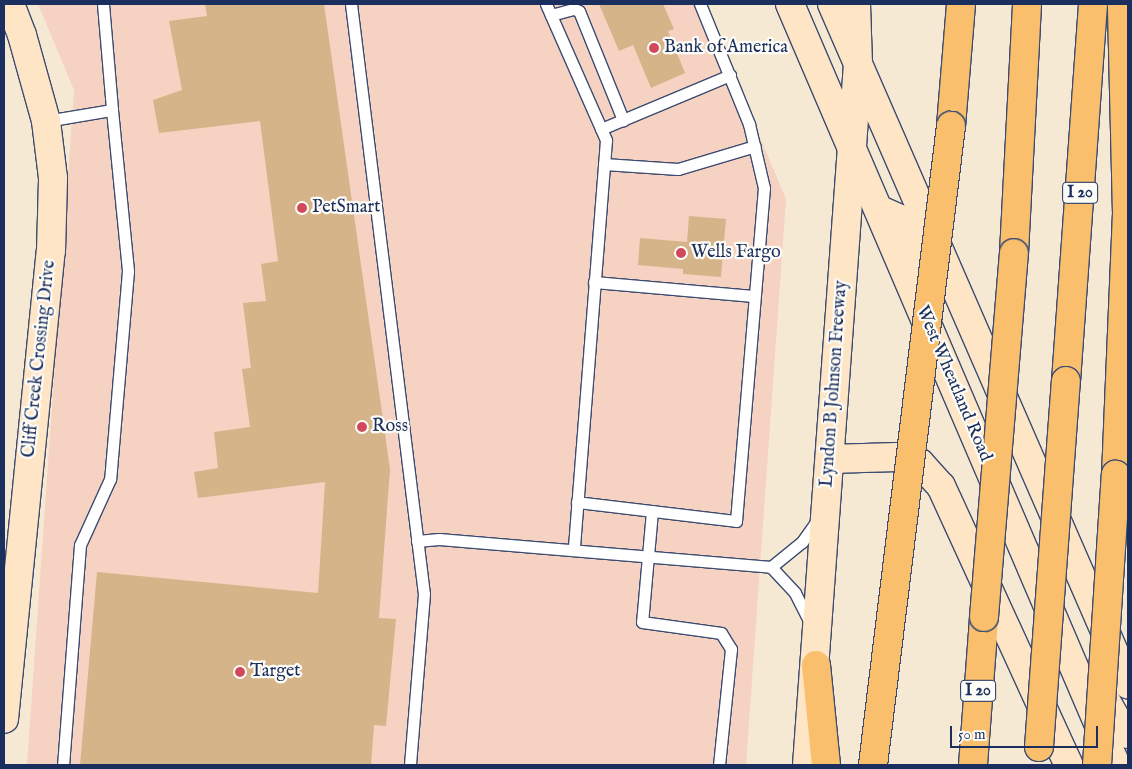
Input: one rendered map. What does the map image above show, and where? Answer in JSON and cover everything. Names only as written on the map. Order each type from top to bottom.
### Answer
[{"type":"highway","points":[[874,765],[951,126],[961,4]]},
{"type":"highway","name":"I 20","points":[[973,765],[1014,253],[1027,4]]},
{"type":"highway","name":"I 20","points":[[1038,756],[1092,4]]},
{"type":"highway","points":[[1097,765],[1116,476],[1127,214],[1122,4]]},
{"type":"highway","points":[[817,654],[826,765]]},
{"type":"main road","name":"Cliff Creek Crossing Drive","points":[[4,719],[51,251],[53,178],[46,121],[22,35],[10,4]]},
{"type":"main road","name":"West Wheatland Road","points":[[790,4],[1116,765]]},
{"type":"main road","points":[[832,4],[1128,684]]},
{"type":"main road","name":"Lyndon B Johnson Freeway","points":[[807,765],[817,654],[858,64],[856,4]]},
{"type":"main road","points":[[847,212],[878,209],[902,220],[938,278],[962,304]]},
{"type":"main road","points":[[830,458],[897,456],[920,463],[941,486],[1069,765]]},
{"type":"main road","points":[[1079,678],[1100,690],[1122,730],[1128,734]]},
{"type":"lane","points":[[63,765],[80,546],[110,479],[128,271],[103,4]]},
{"type":"lane","points":[[351,4],[424,594],[410,765]]},
{"type":"lane","points":[[577,502],[736,521],[753,296],[764,208],[764,188],[755,146],[730,75],[700,4]]},
{"type":"lane","points":[[574,550],[606,140],[548,9],[574,9],[579,12],[623,120]]},
{"type":"lane","points":[[601,129],[730,75]]},
{"type":"lane","points":[[46,121],[112,110]]},
{"type":"lane","points":[[604,164],[678,169],[755,146]]},
{"type":"lane","points":[[594,282],[753,296]]},
{"type":"lane","points":[[771,567],[802,542],[815,525],[827,500]]},
{"type":"lane","points":[[652,511],[642,622],[721,633],[731,649],[720,765]]},
{"type":"lane","points":[[418,542],[439,539],[771,567],[785,580],[806,610],[817,654]]},
{"type":"shaded area","points":[[38,4],[704,4],[786,199],[746,765],[27,765],[74,90]]},
{"type":"building","points":[[205,4],[324,4],[390,469],[379,618],[396,619],[386,726],[374,725],[371,765],[80,765],[97,572],[318,593],[325,482],[198,498],[194,472],[218,468],[214,432],[250,427],[242,369],[251,368],[243,303],[266,301],[261,264],[278,261],[260,121],[159,133],[153,100],[182,90],[169,21],[207,16]]},
{"type":"building","name":"Bank of America","points":[[599,4],[663,4],[674,29],[668,31],[685,73],[651,88],[633,45],[619,51]]},
{"type":"building","name":"Wells Fargo","points":[[689,216],[726,219],[721,277],[683,274],[683,269],[638,265],[640,238],[687,242]]},
{"type":"place","name":"Bank of America","points":[[654,48]]},
{"type":"place","name":"PetSmart","points":[[302,208]]},
{"type":"place","name":"Wells Fargo","points":[[681,253]]},
{"type":"place","name":"Ross","points":[[362,427]]},
{"type":"place","name":"Target","points":[[240,672]]}]
